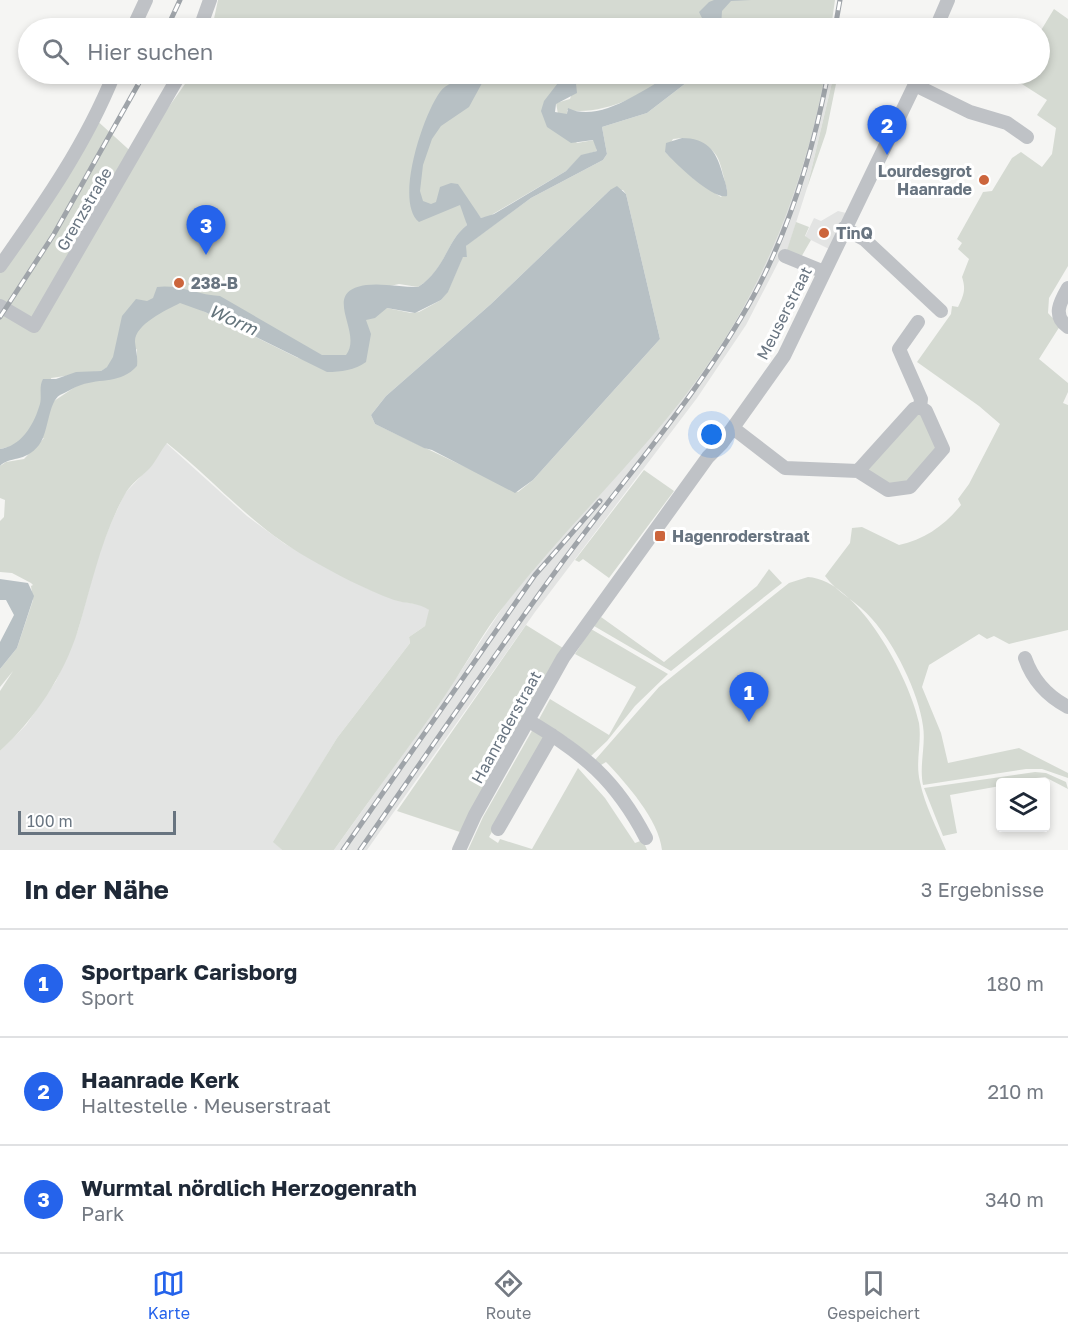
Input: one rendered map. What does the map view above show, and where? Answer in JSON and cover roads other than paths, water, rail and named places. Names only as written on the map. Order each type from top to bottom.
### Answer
[{"type":"street","points":[[138,18],[146,0]]},
{"type":"street","points":[[204,18],[210,0]]},
{"type":"street","points":[[940,18],[948,0]]},
{"type":"street","points":[[0,266],[75,157],[98,114],[110,84]]},
{"type":"street","name":"Grenzstraße","points":[[0,306],[34,326],[174,84]]},
{"type":"street","name":"Meuserstraat","points":[[586,622],[733,428],[784,356],[915,84]]},
{"type":"street","name":"Meuserstraat","points":[[925,84],[970,112],[1007,123],[1027,136]]},
{"type":"street","points":[[844,228],[864,239],[941,311]]},
{"type":"street","points":[[785,255],[824,272]]},
{"type":"street","points":[[1064,323],[1058,307],[1068,288]]},
{"type":"street","points":[[918,322],[899,349],[921,399],[920,407]]},
{"type":"street","points":[[858,471],[914,409],[920,407]]},
{"type":"street","points":[[733,428],[785,468],[858,471],[888,490],[906,488],[913,484],[943,449],[926,411],[920,407]]},
{"type":"street","name":"Haanraderstraat","points":[[459,850],[475,815],[563,658],[586,622]]},
{"type":"street","points":[[1025,658],[1035,681],[1049,695],[1068,707]]},
{"type":"street","points":[[529,721],[574,748],[598,770],[631,812],[646,838]]},
{"type":"street","points":[[498,829],[552,735]]},
{"type":"water","points":[[751,0],[731,1],[722,11],[722,18],[702,18],[699,12],[709,2]]},
{"type":"water","name":"Worm","points":[[449,84],[482,84],[469,107],[441,126],[432,139],[423,165],[420,191],[423,201],[431,204],[436,202],[440,187],[451,183],[458,184],[481,218],[494,214],[566,171],[581,155],[597,151],[593,140],[571,143],[547,127],[541,111],[544,101],[557,84],[576,84],[577,93],[556,104],[555,112],[567,114],[568,108],[580,112],[593,112],[607,108],[621,103],[655,84],[685,84],[647,113],[602,127],[607,154],[603,160],[531,198],[466,246],[467,257],[463,257],[448,292],[441,300],[415,313],[387,308],[375,318],[366,320],[371,334],[366,362],[362,365],[348,370],[327,372],[205,312],[180,303],[152,319],[140,330],[135,342],[137,366],[131,372],[118,378],[81,385],[60,395],[53,404],[45,433],[34,451],[0,466],[0,449],[20,439],[33,421],[40,404],[43,379],[56,379],[76,372],[101,371],[107,367],[113,357],[122,316],[136,299],[147,301],[153,298],[157,287],[173,287],[220,296],[322,355],[346,355],[350,346],[350,335],[344,304],[346,296],[352,289],[379,284],[418,287],[435,272],[454,239],[467,225],[460,205],[419,222],[412,212],[409,196],[410,178],[419,138],[433,103]]},
{"type":"water","points":[[682,138],[704,143],[717,157],[727,196],[721,196],[704,187],[665,152],[666,143]]},
{"type":"water","points":[[617,186],[626,194],[660,339],[533,480],[515,493],[432,450],[375,424],[371,415],[386,396],[491,304],[610,190]]},
{"type":"water","points":[[0,579],[28,583],[34,596],[17,648],[0,669],[0,642],[14,615],[6,600],[0,600]]},
{"type":"railway","points":[[172,18],[180,0]]},
{"type":"railway","points":[[837,18],[840,0]]},
{"type":"railway","points":[[0,317],[54,234],[138,84]]},
{"type":"railway","points":[[360,850],[535,599],[687,400],[733,331],[767,269],[790,215],[808,160],[826,84]]},
{"type":"railway","points":[[343,850],[535,575],[600,501]]},
{"type":"place","name":"Haanrade Kerk","points":[[887,155]]},
{"type":"place","name":"Lourdesgrot Haanrade","points":[[984,180]]},
{"type":"place","name":"TinQ","points":[[824,233]]},
{"type":"place","name":"Wurmtal nördlich Herzogenrath","points":[[206,255]]},
{"type":"place","name":"238-B","points":[[179,283]]},
{"type":"place","name":"Hagenroderstraat","points":[[660,536]]},
{"type":"place","name":"Sportpark Carisborg","points":[[749,722]]}]
